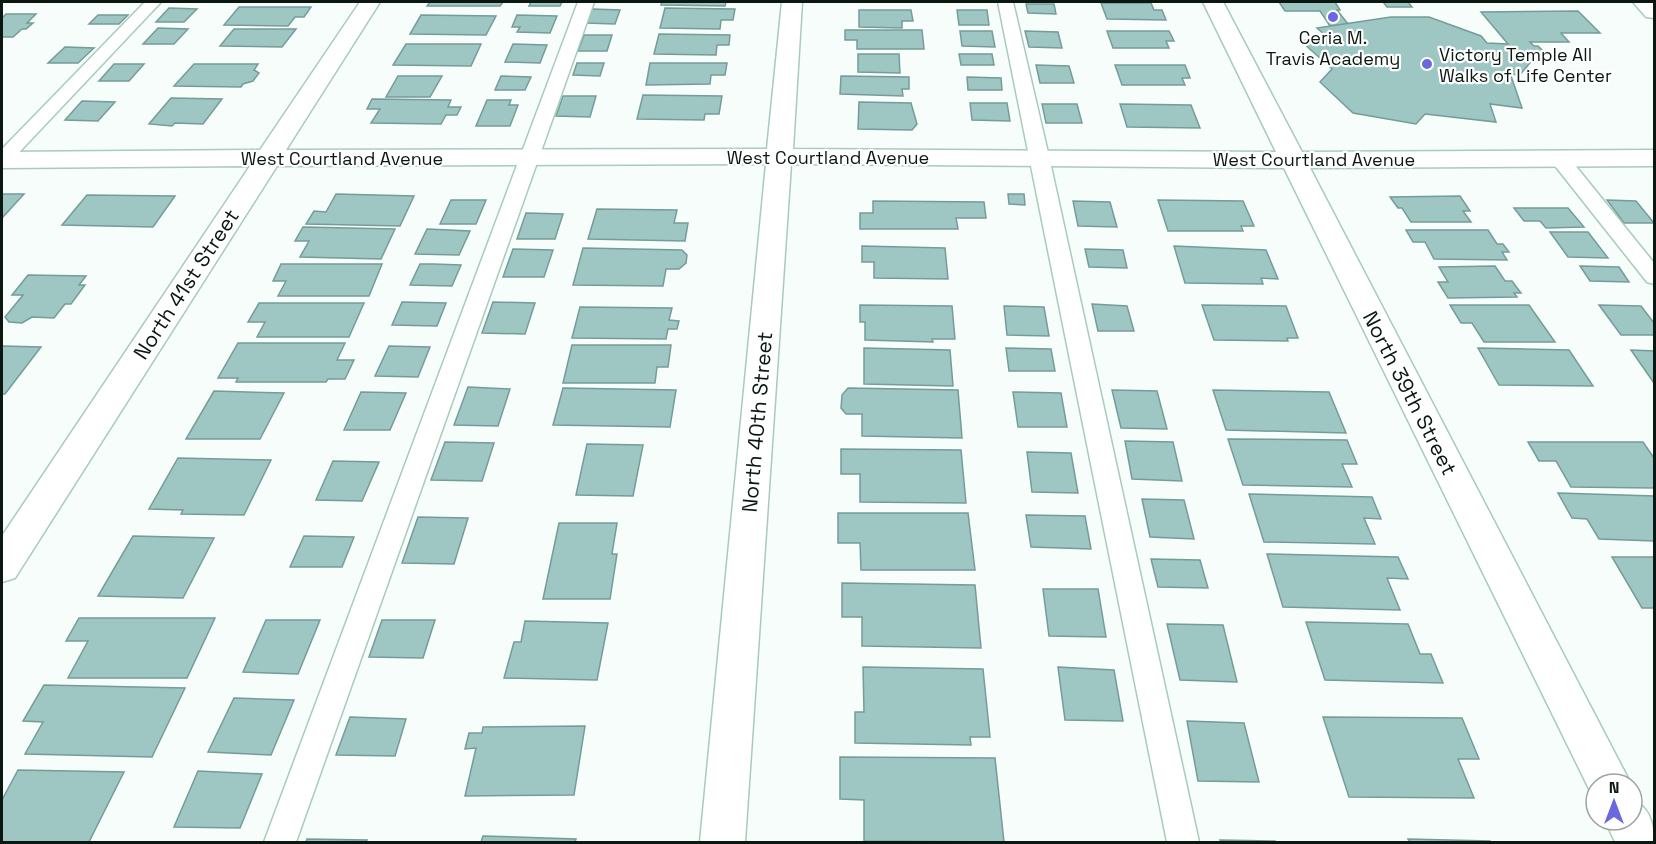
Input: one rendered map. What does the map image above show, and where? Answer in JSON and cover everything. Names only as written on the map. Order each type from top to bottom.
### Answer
[{"type":"street","name":"North 41st Street","points":[[2,566],[370,2]]},
{"type":"street","name":"North 40th Street","points":[[723,843],[792,2]]},
{"type":"street","name":"North 39th Street","points":[[1214,2],[1603,772]]},
{"type":"street","points":[[1643,2],[1654,12]]},
{"type":"street","name":"West Courtland Avenue","points":[[2,159],[531,156],[1292,160],[1654,158]]},
{"type":"lane","points":[[2,159],[153,2]]},
{"type":"lane","points":[[280,843],[586,2]]},
{"type":"lane","points":[[1005,2],[1040,157],[1184,843]]},
{"type":"lane","points":[[1559,158],[1654,277]]},
{"type":"building","points":[[430,2],[503,2],[500,6],[427,6]]},
{"type":"building","points":[[531,2],[562,2],[560,6],[529,6]]},
{"type":"building","points":[[662,2],[726,2],[725,6],[661,5]]},
{"type":"building","name":"Ceria M. Travis Academy","points":[[1279,2],[1335,2],[1340,10],[1337,10],[1348,24],[1330,26],[1320,11],[1285,11]]},
{"type":"building","name":"Ceria M. Travis Academy","points":[[1383,2],[1408,2],[1412,7],[1387,7]]},
{"type":"building","points":[[1101,3],[1151,3],[1154,10],[1162,10],[1166,20],[1107,19]]},
{"type":"building","points":[[1026,4],[1054,4],[1056,14],[1028,13]]},
{"type":"building","points":[[239,7],[311,7],[304,17],[295,17],[288,26],[224,25]]},
{"type":"building","points":[[169,8],[197,9],[184,22],[156,22]]},
{"type":"building","points":[[665,8],[735,9],[733,20],[721,20],[720,29],[660,28]]},
{"type":"building","points":[[592,9],[620,10],[615,24],[586,23]]},
{"type":"building","points":[[859,10],[911,10],[913,21],[902,21],[902,28],[859,27]]},
{"type":"building","points":[[957,10],[987,10],[989,25],[959,25]]},
{"type":"building","name":"Victory Temple All Walks of Life Center","points":[[1578,11],[1600,33],[1561,33],[1569,42],[1530,42],[1546,54],[1542,54],[1545,58],[1534,58],[1519,76],[1510,73],[1522,108],[1490,104],[1496,122],[1425,114],[1416,124],[1353,113],[1320,82],[1332,69],[1301,41],[1327,37],[1317,28],[1391,17],[1429,17],[1481,36],[1487,43],[1508,44],[1481,12]]},
{"type":"building","points":[[6,14],[36,14],[27,23],[33,23],[26,29],[22,29],[13,37],[2,37],[2,18]]},
{"type":"building","points":[[98,15],[128,15],[119,24],[89,24]]},
{"type":"building","points":[[421,15],[496,16],[486,35],[410,34]]},
{"type":"building","points":[[517,15],[557,16],[550,33],[517,32],[520,27],[512,27]]},
{"type":"building","points":[[158,28],[188,29],[174,44],[143,44]]},
{"type":"building","points":[[234,29],[296,29],[282,47],[220,46]]},
{"type":"building","points":[[845,30],[922,30],[924,49],[857,49],[857,40],[845,40]]},
{"type":"building","points":[[960,31],[992,31],[995,47],[962,46]]},
{"type":"building","points":[[1025,31],[1058,32],[1062,48],[1029,47]]},
{"type":"building","points":[[1107,31],[1169,31],[1174,41],[1166,41],[1169,48],[1113,48]]},
{"type":"building","points":[[659,34],[730,35],[729,45],[717,45],[716,55],[654,54]]},
{"type":"building","points":[[584,35],[612,35],[607,51],[578,51]]},
{"type":"building","points":[[406,44],[481,44],[471,66],[393,65]]},
{"type":"building","points":[[513,44],[547,45],[540,63],[505,62]]},
{"type":"building","points":[[65,47],[94,48],[78,63],[48,63]]},
{"type":"building","points":[[858,54],[899,54],[900,73],[858,72]]},
{"type":"building","points":[[959,54],[992,54],[994,65],[961,65]]},
{"type":"building","points":[[577,63],[604,63],[600,76],[573,75]]},
{"type":"building","points":[[650,63],[727,63],[725,75],[711,75],[710,84],[646,85]]},
{"type":"building","points":[[114,64],[144,64],[129,81],[99,81]]},
{"type":"building","points":[[194,64],[258,64],[254,70],[259,73],[253,81],[241,87],[174,86]]},
{"type":"building","points":[[1036,65],[1069,66],[1074,83],[1040,83]]},
{"type":"building","points":[[1115,65],[1185,65],[1190,78],[1182,78],[1185,85],[1122,85]]},
{"type":"building","points":[[398,76],[442,76],[430,97],[386,97]]},
{"type":"building","points":[[501,76],[531,77],[525,90],[495,90]]},
{"type":"building","points":[[841,76],[909,77],[909,89],[902,89],[903,96],[840,94]]},
{"type":"building","points":[[967,77],[1001,78],[1002,90],[968,90]]},
{"type":"building","points":[[643,95],[722,96],[719,114],[705,114],[704,120],[637,119]]},
{"type":"building","points":[[563,96],[596,96],[590,117],[556,116]]},
{"type":"building","points":[[171,98],[222,99],[203,124],[175,123],[172,126],[149,124]]},
{"type":"building","points":[[372,99],[451,100],[448,107],[461,107],[457,115],[446,115],[441,124],[371,123],[380,109],[367,109]]},
{"type":"building","points":[[487,100],[511,100],[509,105],[518,105],[510,126],[476,126]]},
{"type":"building","points":[[82,101],[115,102],[98,121],[65,120]]},
{"type":"building","points":[[859,102],[911,103],[917,124],[912,130],[858,129]]},
{"type":"building","points":[[970,103],[1007,103],[1010,121],[972,120]]},
{"type":"building","points":[[1042,104],[1077,104],[1082,123],[1046,123]]},
{"type":"building","points":[[1120,104],[1191,105],[1200,128],[1127,127]]},
{"type":"building","points":[[2,194],[24,194],[2,218]]},
{"type":"building","points":[[336,194],[414,196],[400,226],[306,224],[314,211],[326,212]]},
{"type":"building","points":[[1008,194],[1024,194],[1025,205],[1009,204]]},
{"type":"building","points":[[87,195],[175,196],[153,227],[62,225]]},
{"type":"building","points":[[1460,196],[1470,211],[1463,211],[1471,222],[1411,222],[1402,208],[1398,208],[1390,197]]},
{"type":"building","points":[[451,200],[486,200],[476,224],[440,224]]},
{"type":"building","points":[[1158,200],[1243,201],[1254,226],[1241,226],[1243,231],[1168,231]]},
{"type":"building","points":[[1607,200],[1636,201],[1654,223],[1624,223]]},
{"type":"building","points":[[873,201],[984,202],[986,218],[956,218],[958,229],[860,229],[860,213],[873,213]]},
{"type":"building","points":[[1073,201],[1110,202],[1117,227],[1078,226]]},
{"type":"building","points":[[1514,208],[1568,208],[1584,227],[1546,228],[1540,221],[1524,221]]},
{"type":"building","points":[[597,209],[677,210],[674,223],[688,223],[685,241],[588,239]]},
{"type":"building","points":[[526,213],[563,214],[555,239],[517,239]]},
{"type":"building","points":[[303,227],[395,229],[381,259],[300,257],[309,241],[295,241]]},
{"type":"building","points":[[427,229],[470,231],[459,255],[415,254]]},
{"type":"building","points":[[1406,230],[1488,230],[1497,244],[1503,244],[1509,252],[1502,252],[1507,260],[1434,259],[1425,242],[1413,242]]},
{"type":"building","points":[[1550,232],[1588,232],[1608,258],[1568,257]]},
{"type":"building","points":[[862,246],[945,248],[948,279],[874,278],[874,262],[862,262]]},
{"type":"building","points":[[1174,246],[1266,250],[1278,279],[1261,278],[1263,284],[1185,283]]},
{"type":"building","points":[[583,248],[682,250],[687,255],[686,263],[679,269],[666,269],[663,286],[573,285]]},
{"type":"building","points":[[513,249],[553,250],[544,277],[503,277]]},
{"type":"building","points":[[1085,249],[1123,250],[1127,268],[1089,267]]},
{"type":"building","points":[[281,264],[382,264],[369,296],[278,296],[286,281],[273,281]]},
{"type":"building","points":[[420,264],[461,265],[452,286],[410,285]]},
{"type":"building","points":[[1495,266],[1505,281],[1512,281],[1521,293],[1514,293],[1517,297],[1448,298],[1438,282],[1448,282],[1439,267]]},
{"type":"building","points":[[1580,266],[1619,267],[1629,282],[1590,281]]},
{"type":"building","points":[[28,275],[86,276],[79,285],[85,285],[71,304],[65,304],[54,318],[32,317],[22,323],[9,322],[5,317],[23,295],[12,295]]},
{"type":"building","points":[[402,302],[446,303],[437,326],[392,325]]},
{"type":"building","points":[[493,302],[535,303],[525,334],[482,333]]},
{"type":"building","points":[[259,303],[364,303],[349,337],[257,337],[265,322],[248,322]]},
{"type":"building","points":[[1092,304],[1127,306],[1134,331],[1098,331]]},
{"type":"building","points":[[860,305],[952,306],[955,339],[932,339],[933,342],[865,340],[865,322],[860,322]]},
{"type":"building","points":[[1202,305],[1286,306],[1298,338],[1287,338],[1288,341],[1214,340]]},
{"type":"building","points":[[1450,305],[1529,305],[1555,342],[1484,342],[1472,323],[1461,323]]},
{"type":"building","points":[[1599,305],[1641,306],[1654,323],[1654,335],[1621,335]]},
{"type":"building","points":[[1004,306],[1044,307],[1049,336],[1007,335]]},
{"type":"building","points":[[580,307],[672,308],[669,320],[679,321],[677,329],[668,329],[666,339],[572,338]]},
{"type":"building","points":[[238,343],[345,343],[337,360],[354,360],[345,379],[328,379],[326,382],[236,382],[238,378],[218,378]]},
{"type":"building","points":[[572,345],[671,345],[668,367],[657,367],[655,383],[563,383]]},
{"type":"building","points":[[2,346],[41,347],[5,394],[2,394]]},
{"type":"building","points":[[389,346],[430,347],[418,377],[375,376]]},
{"type":"building","points":[[864,348],[950,350],[953,386],[864,384]]},
{"type":"building","points":[[1006,348],[1051,349],[1055,371],[1009,371]]},
{"type":"building","points":[[1478,348],[1569,350],[1593,386],[1499,385]]},
{"type":"building","points":[[1631,350],[1654,351],[1654,383]]},
{"type":"building","points":[[468,387],[510,389],[498,426],[454,425]]},
{"type":"building","points":[[563,388],[676,390],[670,427],[553,425]]},
{"type":"building","points":[[848,388],[958,390],[962,438],[862,436],[862,414],[846,414],[841,408],[842,395]]},
{"type":"building","points":[[1112,390],[1157,391],[1167,429],[1121,428]]},
{"type":"building","points":[[1213,390],[1329,392],[1346,433],[1226,430]]},
{"type":"building","points":[[214,391],[284,393],[260,439],[186,439]]},
{"type":"building","points":[[361,392],[406,393],[390,430],[344,430]]},
{"type":"building","points":[[1013,392],[1061,393],[1067,427],[1018,427]]},
{"type":"building","points":[[1228,439],[1347,440],[1357,464],[1342,464],[1352,487],[1243,485]]},
{"type":"building","points":[[1125,441],[1173,442],[1182,481],[1132,479]]},
{"type":"building","points":[[445,442],[494,443],[482,481],[431,480]]},
{"type":"building","points":[[1528,442],[1643,442],[1654,458],[1654,488],[1571,487],[1556,461],[1539,461]]},
{"type":"building","points":[[587,444],[643,445],[633,496],[576,495]]},
{"type":"building","points":[[841,449],[961,450],[966,503],[860,502],[860,474],[841,474]]},
{"type":"building","points":[[1027,452],[1071,453],[1078,493],[1032,492]]},
{"type":"building","points":[[178,458],[271,460],[244,515],[181,514],[183,510],[149,509]]},
{"type":"building","points":[[333,461],[379,462],[362,501],[316,500]]},
{"type":"building","points":[[1558,493],[1654,496],[1654,541],[1599,539],[1587,519],[1572,518]]},
{"type":"building","points":[[1249,494],[1372,497],[1381,519],[1364,518],[1375,544],[1264,542]]},
{"type":"building","points":[[1142,499],[1184,500],[1194,539],[1150,537]]},
{"type":"building","points":[[838,513],[968,513],[975,570],[861,570],[860,543],[838,543]]},
{"type":"building","points":[[1026,515],[1085,516],[1091,549],[1031,547]]},
{"type":"building","points":[[418,517],[468,518],[454,564],[402,563]]},
{"type":"building","points":[[559,523],[617,523],[612,554],[617,554],[610,599],[543,599]]},
{"type":"building","points":[[133,536],[214,538],[183,598],[98,596]]},
{"type":"building","points":[[304,536],[354,537],[342,567],[290,567]]},
{"type":"building","points":[[1267,554],[1398,557],[1408,579],[1387,578],[1400,610],[1283,607]]},
{"type":"building","points":[[1612,557],[1654,557],[1654,608],[1642,608]]},
{"type":"building","points":[[1151,559],[1200,560],[1208,588],[1158,587]]},
{"type":"building","points":[[842,583],[975,585],[981,648],[862,646],[862,617],[842,617]]},
{"type":"building","points":[[1043,589],[1098,589],[1106,637],[1049,636]]},
{"type":"building","points":[[79,618],[215,618],[187,678],[68,678],[88,641],[66,641]]},
{"type":"building","points":[[266,620],[320,620],[298,674],[243,672]]},
{"type":"building","points":[[382,620],[435,620],[423,658],[369,657]]},
{"type":"building","points":[[525,621],[608,623],[597,680],[504,678],[514,642],[521,642]]},
{"type":"building","points":[[1306,622],[1408,624],[1420,654],[1431,654],[1443,683],[1325,680]]},
{"type":"building","points":[[1167,624],[1223,625],[1237,682],[1180,680]]},
{"type":"building","points":[[863,667],[983,669],[990,737],[970,737],[971,745],[855,743],[855,712],[864,712]]},
{"type":"building","points":[[1058,667],[1114,670],[1123,721],[1065,720]]},
{"type":"building","points":[[44,685],[185,688],[152,757],[25,754],[43,722],[23,721]]},
{"type":"building","points":[[234,698],[294,700],[271,755],[208,752]]},
{"type":"building","points":[[350,717],[406,719],[395,756],[336,755]]},
{"type":"building","points":[[1323,717],[1462,718],[1479,759],[1458,759],[1474,798],[1349,797]]},
{"type":"building","points":[[1187,721],[1244,723],[1259,782],[1198,781]]},
{"type":"building","points":[[585,726],[574,795],[465,796],[476,748],[465,749],[469,733],[482,733],[483,727]]},
{"type":"building","points":[[840,757],[995,758],[1004,842],[864,841],[864,800],[840,799]]},
{"type":"building","points":[[18,770],[124,772],[89,842],[2,842],[2,800]]},
{"type":"building","points":[[198,771],[262,774],[240,828],[174,827]]},
{"type":"building","points":[[483,836],[576,839],[575,842],[481,842]]},
{"type":"building","points":[[307,839],[367,840],[366,842],[306,842]]},
{"type":"building","points":[[1408,839],[1490,841],[1491,842],[1410,842]]},
{"type":"building","points":[[1220,840],[1275,841],[1276,842],[1221,842]]},
{"type":"place","name":"Ceria M. Travis Academy","points":[[1333,17]]},
{"type":"place","name":"Victory Temple All Walks of Life Center","points":[[1427,64]]}]
